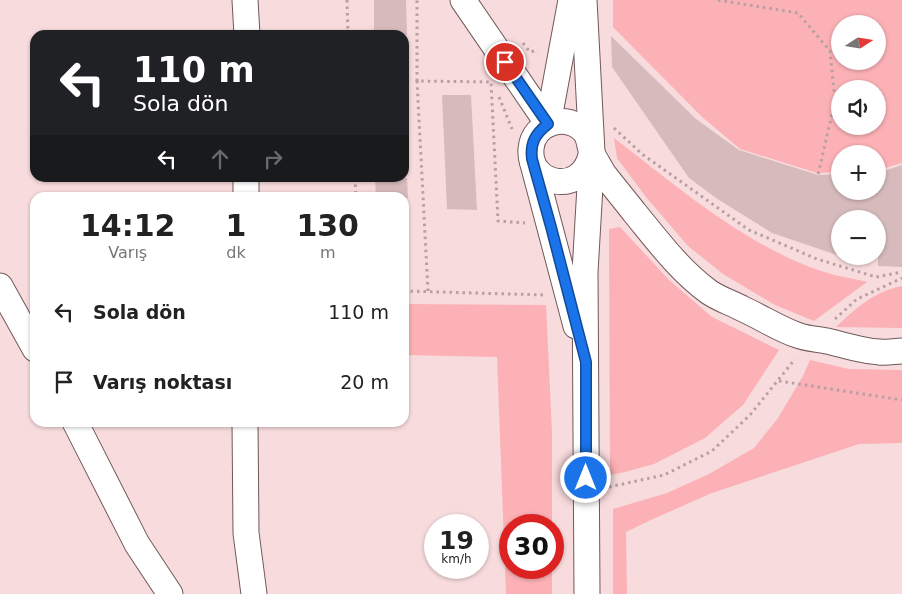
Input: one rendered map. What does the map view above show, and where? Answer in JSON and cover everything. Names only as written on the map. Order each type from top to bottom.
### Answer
[{"type":"street","points":[[245,0],[247,30]]},
{"type":"street","points":[[463,0],[548,124]]},
{"type":"street","points":[[548,124],[571,0]]},
{"type":"street","points":[[584,0],[592,152],[585,272],[587,594]]},
{"type":"street","points":[[586,362],[532,159],[533,139],[539,130],[548,124],[558,121],[578,126],[585,133],[603,173],[669,255],[710,292],[798,335],[880,352],[902,350]]},
{"type":"street","points":[[532,159],[535,168],[550,180],[559,182],[569,181],[585,171],[592,152]]},
{"type":"street","points":[[0,286],[30,340]]},
{"type":"street","points":[[78,427],[137,544],[170,594]]},
{"type":"street","points":[[246,427],[246,533],[254,594]]},
{"type":"path","points":[[347,0],[348,30]]},
{"type":"path","points":[[417,0],[416,81],[428,291]]},
{"type":"path","points":[[718,0],[798,13],[830,51],[835,101],[818,175]]},
{"type":"path","points":[[518,37],[530,52],[541,49]]},
{"type":"path","points":[[487,74],[503,104],[515,137]]},
{"type":"path","points":[[416,81],[491,82]]},
{"type":"path","points":[[491,82],[498,221],[551,227]]},
{"type":"path","points":[[609,123],[642,154],[749,230],[817,259],[876,277],[902,272]]},
{"type":"path","points":[[601,488],[664,475],[712,450],[750,414],[790,368],[799,353],[856,299],[902,278]]},
{"type":"path","points":[[409,290],[555,295]]},
{"type":"path","points":[[778,381],[902,400]]},
{"type":"shaded area","points":[[613,0],[902,0],[902,163],[886,168],[886,145],[831,145],[831,172],[817,173],[740,149],[701,116],[613,27]]},
{"type":"shaded area","points":[[614,138],[711,212],[763,245],[790,259],[818,270],[867,282],[814,321],[775,305],[723,274],[688,246],[646,197],[617,158]]},
{"type":"shaded area","points":[[620,227],[669,280],[712,317],[779,350],[743,405],[705,438],[654,464],[610,475],[609,229]]},
{"type":"shaded area","points":[[902,286],[902,328],[836,327],[875,296],[892,288]]},
{"type":"shaded area","points":[[409,304],[546,305],[552,432],[552,514],[503,514],[497,357],[409,355]]},
{"type":"shaded area","points":[[810,360],[849,369],[902,370],[902,443],[859,444],[712,493],[626,532],[627,594],[613,594],[613,509],[667,493],[709,474],[754,448],[778,418],[803,376]]},
{"type":"shaded area","points":[[505,579],[552,579],[552,594],[506,594]]},
{"type":"building","points":[[374,0],[406,0],[407,30],[374,30]]},
{"type":"building","points":[[611,36],[696,119],[739,150],[818,175],[831,174],[831,200],[886,200],[886,170],[902,165],[902,267],[878,266],[886,265],[886,210],[831,210],[831,253],[772,233],[716,198],[689,178],[612,67]]},
{"type":"building","points":[[442,95],[471,95],[477,210],[447,209]]},
{"type":"building","points":[[375,182],[407,182],[408,192],[376,192]]},
{"type":"route","points":[[505,62],[548,124],[539,130],[533,139],[532,159],[586,362],[586,478]]}]
